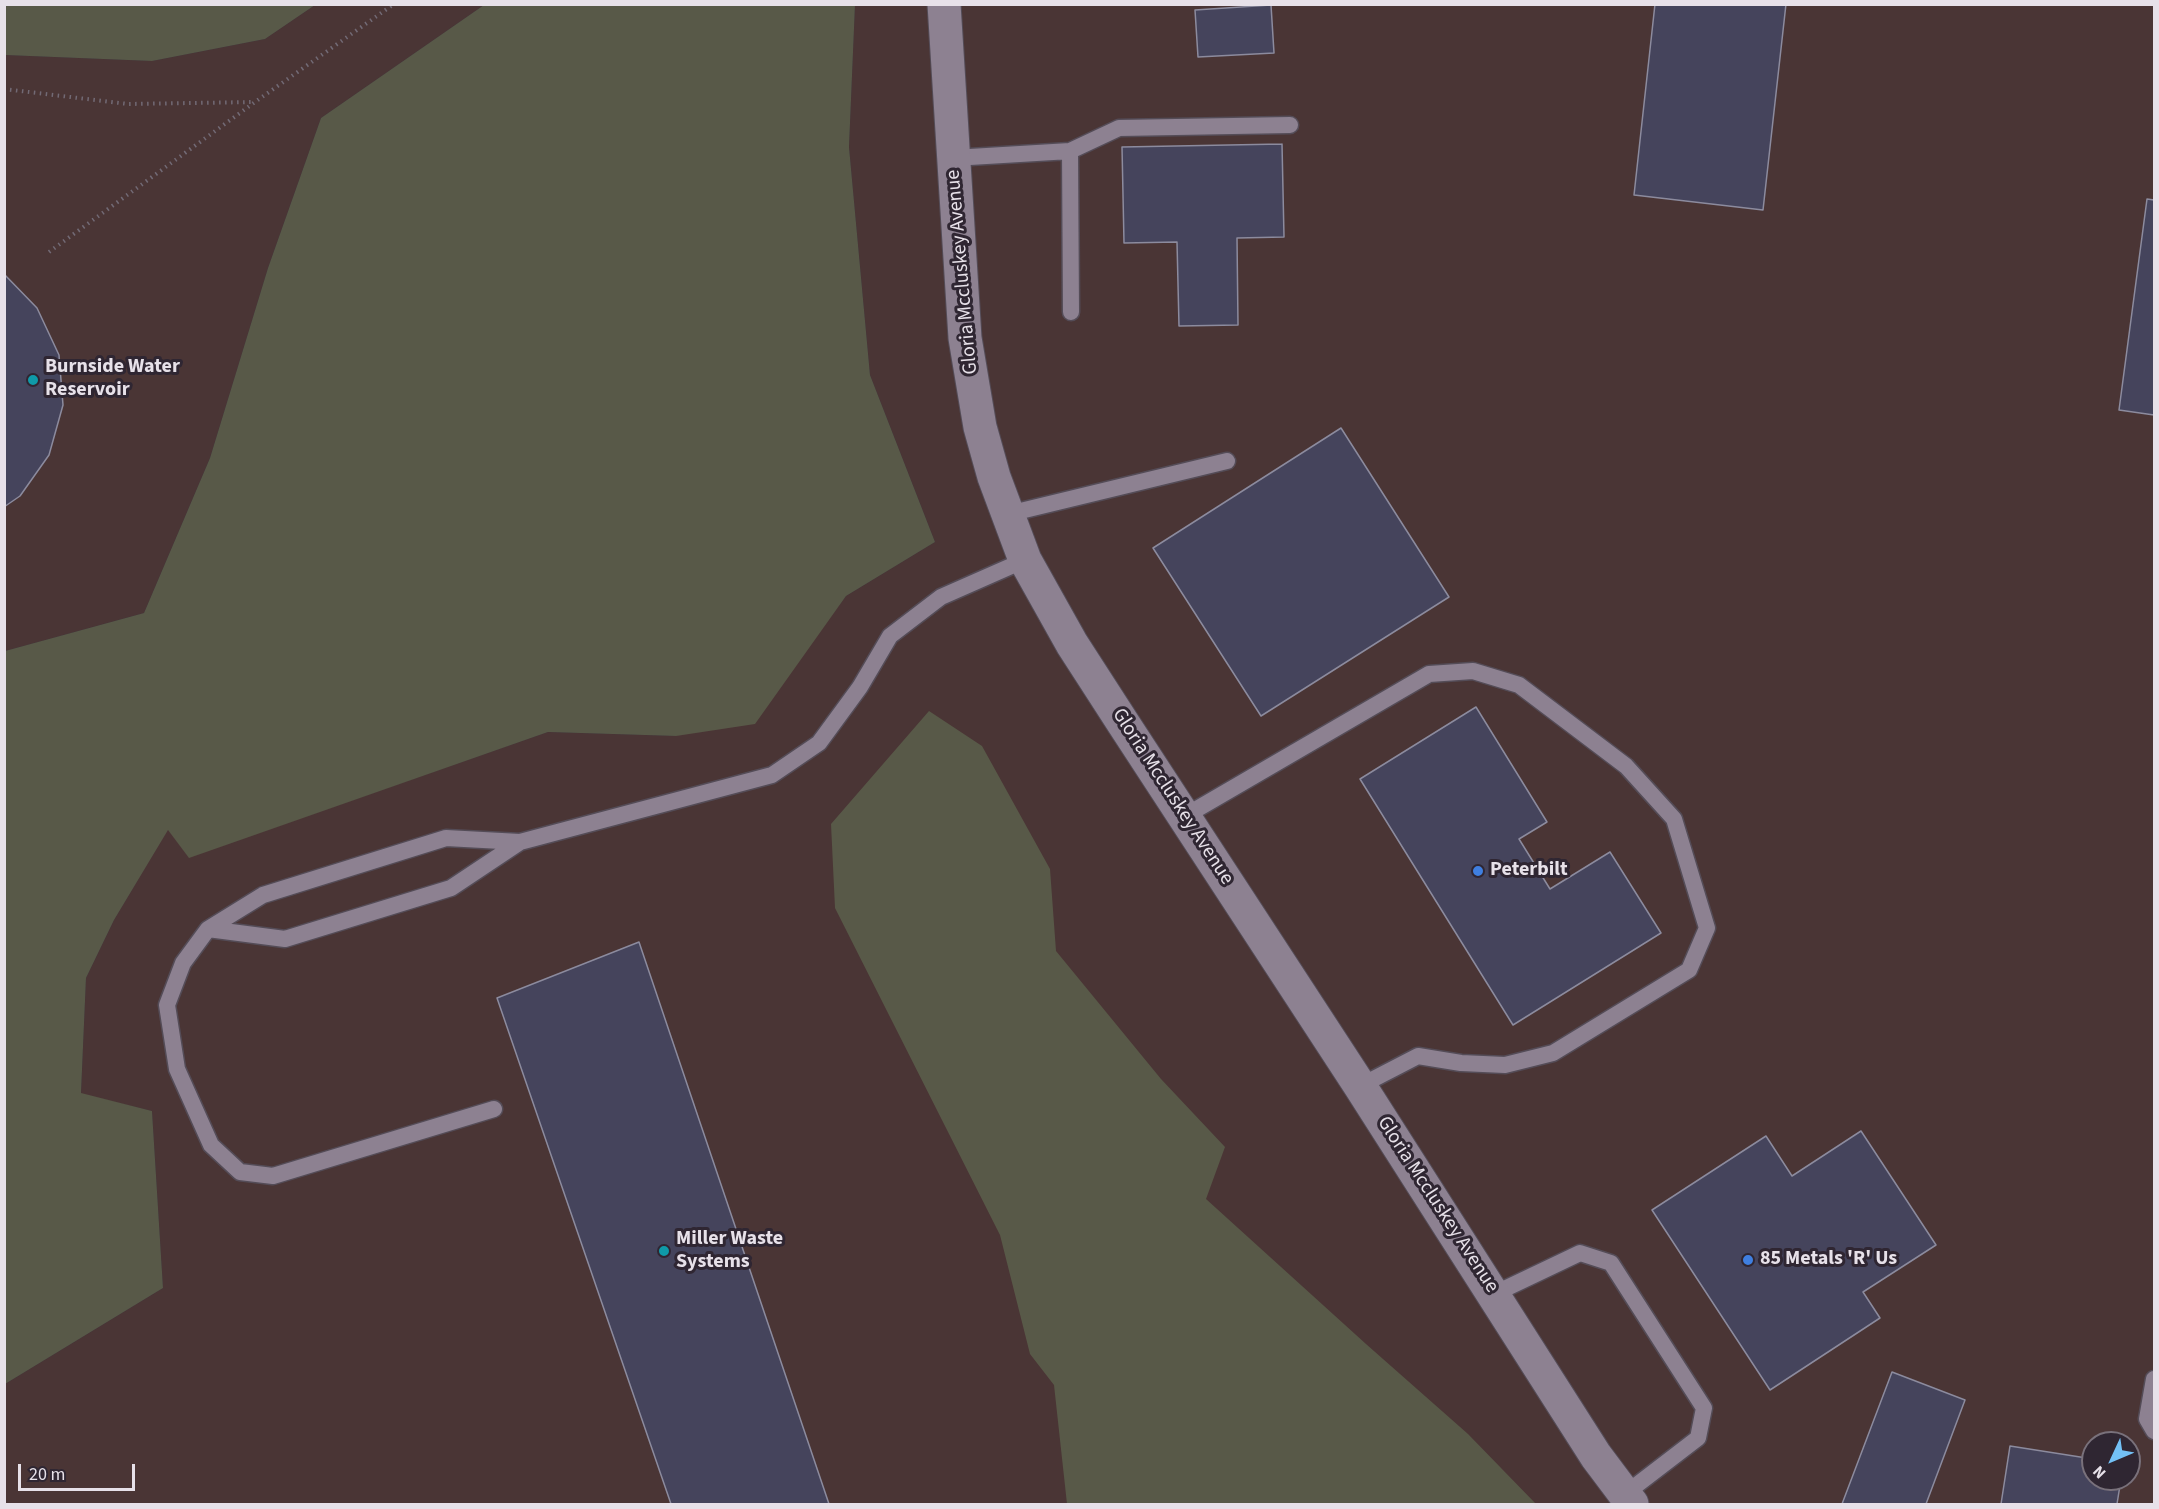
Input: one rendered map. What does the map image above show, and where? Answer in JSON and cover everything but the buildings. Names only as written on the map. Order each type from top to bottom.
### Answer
[{"type":"street","name":"Gloria Mccluskey Avenue","points":[[944,4],[965,338],[980,427],[994,477],[1025,560],[1072,644],[1360,1086],[1596,1455],[1628,1499]]},
{"type":"lane","points":[[953,158],[1070,151],[1119,128],[1290,125]]},
{"type":"lane","points":[[1070,151],[1071,312]]},
{"type":"lane","points":[[1008,514],[1227,461]]},
{"type":"lane","points":[[494,1110],[273,1176],[240,1172],[211,1145],[177,1070],[166,1005],[183,963],[208,929],[263,895],[446,838],[520,842],[772,775],[819,743],[860,687],[890,636],[941,597],[1025,560]]},
{"type":"lane","points":[[1185,816],[1429,674],[1473,671],[1519,685],[1626,766],[1674,819],[1707,928],[1689,970],[1553,1053],[1505,1065],[1418,1056],[1360,1086]]},
{"type":"lane","points":[[208,929],[285,939],[451,888],[520,842]]},
{"type":"lane","points":[[1494,1294],[1580,1253],[1611,1263],[1704,1408],[1698,1438],[1628,1499]]},
{"type":"lane","points":[[2154,1379],[2147,1419],[2154,1431]]},
{"type":"path","points":[[49,252],[394,4]]},
{"type":"path","points":[[4,90],[128,104],[255,102]]},
{"type":"shaded area","points":[[315,5],[484,5],[321,118],[268,268],[210,458],[144,613],[5,651],[5,55],[152,61],[265,39]]},
{"type":"shaded area","points":[[855,5],[2154,5],[2154,1504],[5,1504],[5,1384],[163,1288],[152,1111],[81,1094],[86,978],[114,920],[168,829],[189,857],[548,732],[676,736],[819,632],[846,596],[935,542],[870,375],[849,147]]},
{"type":"green space","points":[[5,4],[315,5],[265,39],[152,61],[5,55]]},
{"type":"green space","points":[[484,5],[855,5],[849,147],[870,375],[935,542],[846,596],[755,724],[676,736],[548,732],[189,858],[168,830],[114,920],[86,978],[81,1093],[152,1111],[163,1288],[5,1384],[5,651],[144,613],[210,458],[268,268],[321,118]]},
{"type":"green space","points":[[929,711],[982,746],[1050,869],[1056,951],[1161,1079],[1225,1147],[1206,1199],[1468,1434],[1536,1504],[1067,1504],[1054,1385],[1030,1354],[1000,1235],[835,908],[831,824]]},
{"type":"place","name":"Burnside Water Reservoir","points":[[33,380]]},
{"type":"place","name":"Peterbilt","points":[[1478,871]]},
{"type":"place","name":"Miller Waste Systems","points":[[664,1251]]},
{"type":"place","name":"85 Metals 'R' Us","points":[[1748,1260]]}]
